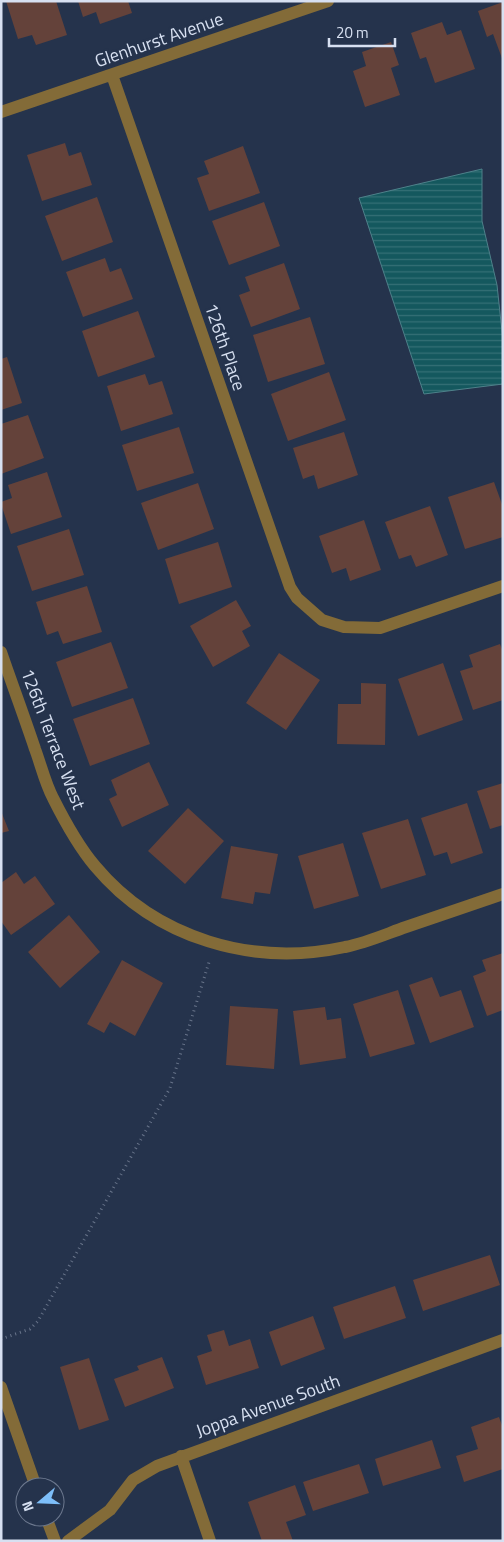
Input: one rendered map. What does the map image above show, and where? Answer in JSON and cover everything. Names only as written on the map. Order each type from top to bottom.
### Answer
[{"type":"street","name":"Glenhurst Avenue","points":[[1,112],[328,1]]},
{"type":"street","name":"126th Place","points":[[112,75],[290,587],[297,598],[322,620],[344,627],[380,628],[503,586]]},
{"type":"street","name":"126th Terrace West","points":[[1,652],[52,796],[72,834],[95,866],[120,892],[152,916],[177,930],[214,944],[254,952],[313,952],[345,947],[503,894]]},
{"type":"street","name":"Joppa Avenue South","points":[[68,1541],[110,1510],[133,1480],[156,1466],[503,1340]]},
{"type":"street","points":[[1,1387],[32,1477]]},
{"type":"street","points":[[181,1456],[210,1541]]},
{"type":"street","points":[[50,1527],[55,1541]]},
{"type":"path","points":[[1,1339],[30,1329],[38,1321],[170,1088],[214,944]]},
{"type":"shaded area","points":[[482,169],[482,221],[497,285],[503,341],[503,384],[424,394],[359,198]]},
{"type":"building","points":[[6,1],[56,1],[67,35],[36,45],[32,35],[18,39]]},
{"type":"building","points":[[78,1],[128,1],[132,13],[100,24],[96,12],[83,17]]},
{"type":"building","points":[[503,2],[503,61],[493,34],[487,37],[478,11]]},
{"type":"building","points":[[442,22],[447,35],[461,30],[475,69],[435,83],[426,57],[420,59],[411,33]]},
{"type":"building","points":[[391,42],[399,65],[391,68],[400,95],[365,107],[353,71],[366,66],[362,52]]},
{"type":"building","points":[[65,143],[69,156],[81,152],[92,185],[42,201],[27,155]]},
{"type":"building","points":[[243,146],[260,193],[209,211],[197,178],[209,174],[204,161]]},
{"type":"building","points":[[97,197],[113,242],[62,261],[45,216]]},
{"type":"building","points":[[264,202],[280,246],[229,265],[212,221]]},
{"type":"building","points":[[105,258],[110,272],[121,268],[133,299],[83,317],[66,272]]},
{"type":"building","points":[[284,263],[300,309],[251,327],[239,295],[250,291],[245,277]]},
{"type":"building","points":[[138,311],[155,357],[98,377],[82,331]]},
{"type":"building","points":[[310,317],[325,364],[268,382],[253,335]]},
{"type":"building","points":[[7,357],[22,403],[1,410],[1,359]]},
{"type":"building","points":[[329,372],[346,420],[288,441],[271,394]]},
{"type":"building","points":[[145,374],[149,385],[162,381],[173,414],[121,431],[107,386]]},
{"type":"building","points":[[28,415],[44,458],[1,474],[1,424]]},
{"type":"building","points":[[179,427],[194,473],[137,491],[122,445]]},
{"type":"building","points":[[344,432],[358,475],[318,489],[314,475],[303,479],[293,448]]},
{"type":"building","points":[[47,472],[62,517],[11,534],[1,504],[1,502],[12,498],[8,485]]},
{"type":"building","points":[[494,482],[503,507],[503,537],[465,549],[448,497]]},
{"type":"building","points":[[198,483],[214,529],[158,550],[141,503]]},
{"type":"building","points":[[430,506],[448,555],[416,567],[411,555],[399,559],[385,522]]},
{"type":"building","points":[[364,520],[381,570],[350,581],[346,568],[332,573],[319,536]]},
{"type":"building","points":[[69,529],[84,575],[32,591],[17,546]]},
{"type":"building","points":[[218,542],[232,587],[179,604],[165,559]]},
{"type":"building","points":[[87,586],[102,632],[63,644],[58,631],[47,635],[36,602]]},
{"type":"building","points":[[236,600],[251,626],[242,631],[250,646],[213,667],[190,626]]},
{"type":"building","points":[[111,642],[128,688],[72,707],[56,662]]},
{"type":"building","points":[[500,644],[503,652],[503,700],[473,710],[460,671],[473,667],[469,655]]},
{"type":"building","points":[[279,653],[320,680],[286,730],[246,703]]},
{"type":"building","points":[[443,663],[463,720],[418,736],[398,679]]},
{"type":"building","points":[[361,683],[386,684],[385,745],[337,744],[338,704],[361,704]]},
{"type":"building","points":[[133,698],[150,744],[90,766],[73,719]]},
{"type":"building","points":[[149,762],[169,805],[122,827],[109,799],[117,795],[111,780]]},
{"type":"building","points":[[503,783],[503,825],[490,829],[477,791]]},
{"type":"building","points":[[467,803],[483,853],[451,864],[447,852],[434,856],[421,818]]},
{"type":"building","points":[[188,808],[224,841],[185,884],[148,851]]},
{"type":"building","points":[[1,811],[9,831],[1,833]]},
{"type":"building","points":[[408,819],[426,875],[381,889],[362,833]]},
{"type":"building","points":[[343,843],[359,896],[314,909],[298,856]]},
{"type":"building","points":[[231,846],[278,854],[270,894],[255,892],[253,904],[221,898]]},
{"type":"building","points":[[16,872],[24,884],[35,876],[55,904],[11,935],[1,921],[1,883]]},
{"type":"building","points":[[69,915],[100,952],[60,988],[28,952]]},
{"type":"building","points":[[503,953],[503,1010],[487,1016],[473,976],[486,971],[482,960]]},
{"type":"building","points":[[122,960],[163,983],[135,1036],[110,1022],[104,1033],[87,1024]]},
{"type":"building","points":[[432,977],[440,997],[461,990],[474,1027],[430,1043],[409,985]]},
{"type":"building","points":[[398,990],[415,1044],[370,1057],[353,1004]]},
{"type":"building","points":[[230,1006],[278,1009],[274,1069],[226,1065]]},
{"type":"building","points":[[325,1007],[327,1020],[341,1018],[346,1058],[300,1065],[293,1011]]},
{"type":"building","points":[[490,1255],[500,1285],[423,1311],[413,1280]]},
{"type":"building","points":[[395,1286],[406,1318],[344,1339],[333,1307]]},
{"type":"building","points":[[313,1316],[325,1349],[281,1366],[269,1332]]},
{"type":"building","points":[[224,1330],[229,1346],[250,1339],[259,1368],[206,1385],[197,1356],[212,1351],[207,1335]]},
{"type":"building","points":[[162,1357],[174,1388],[125,1407],[114,1379],[139,1370],[137,1366]]},
{"type":"building","points":[[89,1358],[109,1420],[79,1430],[60,1367]]},
{"type":"building","points":[[499,1417],[503,1428],[503,1469],[464,1482],[456,1456],[478,1449],[471,1427]]},
{"type":"building","points":[[432,1440],[441,1468],[383,1486],[375,1459]]},
{"type":"building","points":[[359,1464],[369,1493],[313,1511],[303,1482]]},
{"type":"building","points":[[295,1485],[306,1515],[286,1522],[293,1541],[262,1541],[248,1502]]}]
